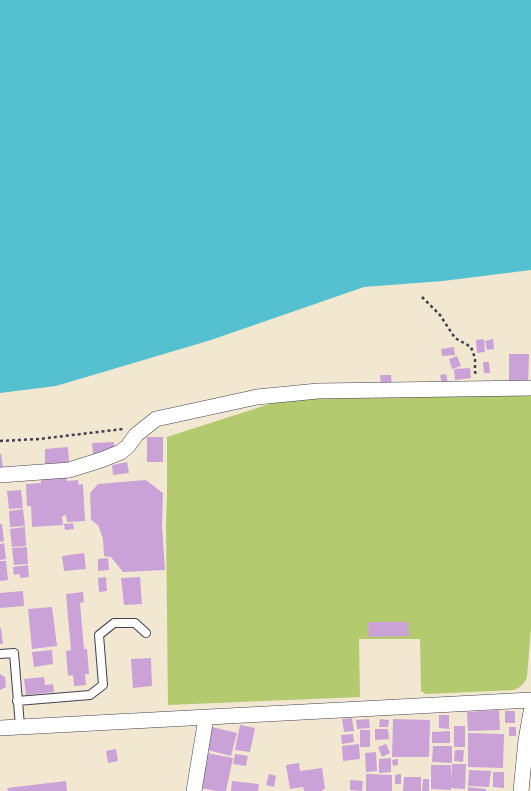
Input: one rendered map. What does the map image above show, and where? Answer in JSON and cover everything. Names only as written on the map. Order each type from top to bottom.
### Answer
[{"type":"street","points":[[0,474],[69,470],[121,452],[128,446],[136,435],[156,419],[265,396],[318,391],[514,387],[531,388]]},
{"type":"street","points":[[0,728],[531,700]]},
{"type":"street","points":[[521,791],[526,740],[531,712]]},
{"type":"street","points":[[194,791],[206,718]]},
{"type":"lane","points":[[17,701],[90,695],[103,685],[99,635],[114,623],[135,623],[146,634]]},
{"type":"lane","points":[[0,654],[14,652],[20,726]]},
{"type":"path","points":[[422,297],[440,315],[455,338],[471,347],[475,358],[475,372],[478,377]]},
{"type":"path","points":[[0,441],[39,439],[147,426]]},
{"type":"green space","points":[[531,392],[531,628],[527,677],[520,686],[514,690],[426,694],[421,691],[420,639],[359,639],[360,697],[168,705],[166,524],[167,437],[288,398]]},
{"type":"water","points":[[0,0],[531,0],[531,270],[443,281],[364,287],[211,340],[56,386],[0,393]]},
{"type":"building","points":[[484,339],[485,352],[477,353],[476,340]]},
{"type":"building","points":[[493,339],[494,349],[487,350],[485,341]]},
{"type":"building","points":[[454,347],[455,355],[442,356],[441,349]]},
{"type":"building","points":[[509,354],[529,354],[528,386],[509,385]]},
{"type":"building","points":[[457,356],[461,366],[452,369],[449,359]]},
{"type":"building","points":[[483,362],[489,362],[490,373],[484,373]]},
{"type":"building","points":[[470,368],[471,378],[455,380],[454,369]]},
{"type":"building","points":[[446,374],[448,383],[442,384],[440,375]]},
{"type":"building","points":[[380,375],[391,375],[392,386],[381,386]]},
{"type":"building","points":[[147,437],[163,437],[163,462],[147,462]]},
{"type":"building","points":[[114,442],[115,453],[93,455],[92,443]]},
{"type":"building","points":[[68,447],[69,462],[45,464],[45,449]]},
{"type":"building","points":[[1,454],[3,467],[0,467]]},
{"type":"building","points":[[127,462],[129,473],[113,475],[112,465]]},
{"type":"building","points":[[67,475],[67,481],[78,480],[79,485],[83,484],[85,521],[67,522],[66,515],[62,516],[63,525],[32,527],[31,506],[27,506],[26,484],[41,483],[41,477]]},
{"type":"building","points":[[146,480],[163,493],[162,526],[165,570],[123,572],[111,557],[104,556],[103,539],[98,525],[91,520],[90,493],[98,484]]},
{"type":"building","points":[[21,490],[23,508],[9,509],[7,491]]},
{"type":"building","points":[[23,509],[25,526],[10,527],[9,511]]},
{"type":"building","points":[[73,523],[74,529],[65,530],[64,524]]},
{"type":"building","points":[[0,524],[2,524],[4,541],[0,542]]},
{"type":"building","points":[[25,527],[26,546],[12,547],[10,529]]},
{"type":"building","points":[[4,543],[6,559],[0,560],[0,544]]},
{"type":"building","points":[[27,547],[28,564],[14,565],[12,548]]},
{"type":"building","points":[[84,553],[86,569],[64,571],[62,556]]},
{"type":"building","points":[[108,558],[109,570],[98,571],[98,559]]},
{"type":"building","points":[[0,561],[6,561],[8,580],[0,581]]},
{"type":"building","points":[[28,565],[29,577],[20,578],[20,574],[14,575],[13,567]]},
{"type":"building","points":[[106,577],[107,591],[99,592],[98,578]]},
{"type":"building","points":[[140,577],[142,604],[124,605],[121,578]]},
{"type":"building","points":[[23,591],[24,606],[0,608],[0,593]]},
{"type":"building","points":[[83,592],[84,602],[80,603],[84,649],[87,649],[89,674],[85,674],[86,685],[74,686],[73,675],[68,676],[66,651],[71,650],[66,594]]},
{"type":"building","points":[[52,607],[57,646],[32,649],[28,609]]},
{"type":"building","points":[[368,622],[408,622],[409,636],[369,637]]},
{"type":"building","points":[[1,628],[3,644],[0,644]]},
{"type":"building","points":[[52,650],[53,664],[34,667],[32,652]]},
{"type":"building","points":[[151,658],[152,686],[133,688],[131,659]]},
{"type":"building","points":[[0,674],[5,677],[6,687],[0,690]]},
{"type":"building","points":[[44,677],[45,685],[53,684],[54,692],[26,695],[24,679]]},
{"type":"building","points":[[499,710],[500,730],[468,731],[467,712]]},
{"type":"building","points":[[505,711],[515,711],[515,723],[505,723]]},
{"type":"building","points":[[439,715],[449,715],[449,729],[439,728]]},
{"type":"building","points":[[352,718],[354,731],[344,732],[342,719]]},
{"type":"building","points":[[369,719],[370,728],[357,729],[356,720]]},
{"type":"building","points":[[380,719],[389,720],[388,727],[379,727]]},
{"type":"building","points":[[393,719],[430,720],[429,757],[392,757]]},
{"type":"building","points":[[240,725],[255,728],[250,752],[235,750]]},
{"type":"building","points":[[454,726],[465,726],[465,747],[454,747]]},
{"type":"building","points":[[212,727],[237,733],[231,756],[207,750]]},
{"type":"building","points":[[509,727],[516,727],[516,736],[509,736]]},
{"type":"building","points":[[375,729],[388,729],[389,739],[375,740]]},
{"type":"building","points":[[360,730],[370,730],[370,747],[360,747]]},
{"type":"building","points":[[450,731],[450,743],[432,743],[432,732]]},
{"type":"building","points":[[468,733],[504,734],[503,768],[468,767]]},
{"type":"building","points":[[353,734],[354,742],[342,744],[341,735]]},
{"type":"building","points":[[359,744],[360,759],[343,761],[342,746]]},
{"type":"building","points":[[386,744],[390,753],[382,757],[378,747]]},
{"type":"building","points":[[433,746],[452,746],[452,763],[432,762]]},
{"type":"building","points":[[116,749],[118,761],[108,763],[106,751]]},
{"type":"building","points":[[455,750],[464,750],[463,762],[454,761]]},
{"type":"building","points":[[376,752],[377,771],[366,772],[365,753]]},
{"type":"building","points":[[207,753],[233,758],[226,791],[200,788]]},
{"type":"building","points":[[235,754],[248,756],[246,766],[233,764]]},
{"type":"building","points":[[391,758],[391,772],[379,773],[379,759]]},
{"type":"building","points":[[398,759],[398,765],[393,766],[392,760]]},
{"type":"building","points":[[299,763],[300,771],[322,768],[325,789],[322,791],[304,791],[303,787],[290,789],[286,765]]},
{"type":"building","points":[[452,764],[466,764],[465,789],[431,789],[431,765],[451,765],[452,781]]},
{"type":"building","points":[[469,770],[491,771],[489,787],[468,786]]},
{"type":"building","points":[[493,772],[504,772],[504,788],[493,787]]},
{"type":"building","points":[[269,774],[276,776],[274,787],[266,785]]},
{"type":"building","points":[[366,774],[392,775],[392,791],[366,791]]},
{"type":"building","points":[[401,774],[401,784],[395,784],[395,775]]},
{"type":"building","points":[[404,777],[421,777],[421,791],[403,791]]},
{"type":"building","points":[[423,779],[429,779],[429,791],[422,791]]},
{"type":"building","points":[[350,780],[363,781],[362,791],[350,790]]},
{"type":"building","points":[[66,781],[67,791],[8,791],[7,788]]},
{"type":"building","points":[[232,781],[259,784],[258,791],[231,791]]},
{"type":"building","points":[[468,787],[486,789],[486,791],[468,791]]}]
